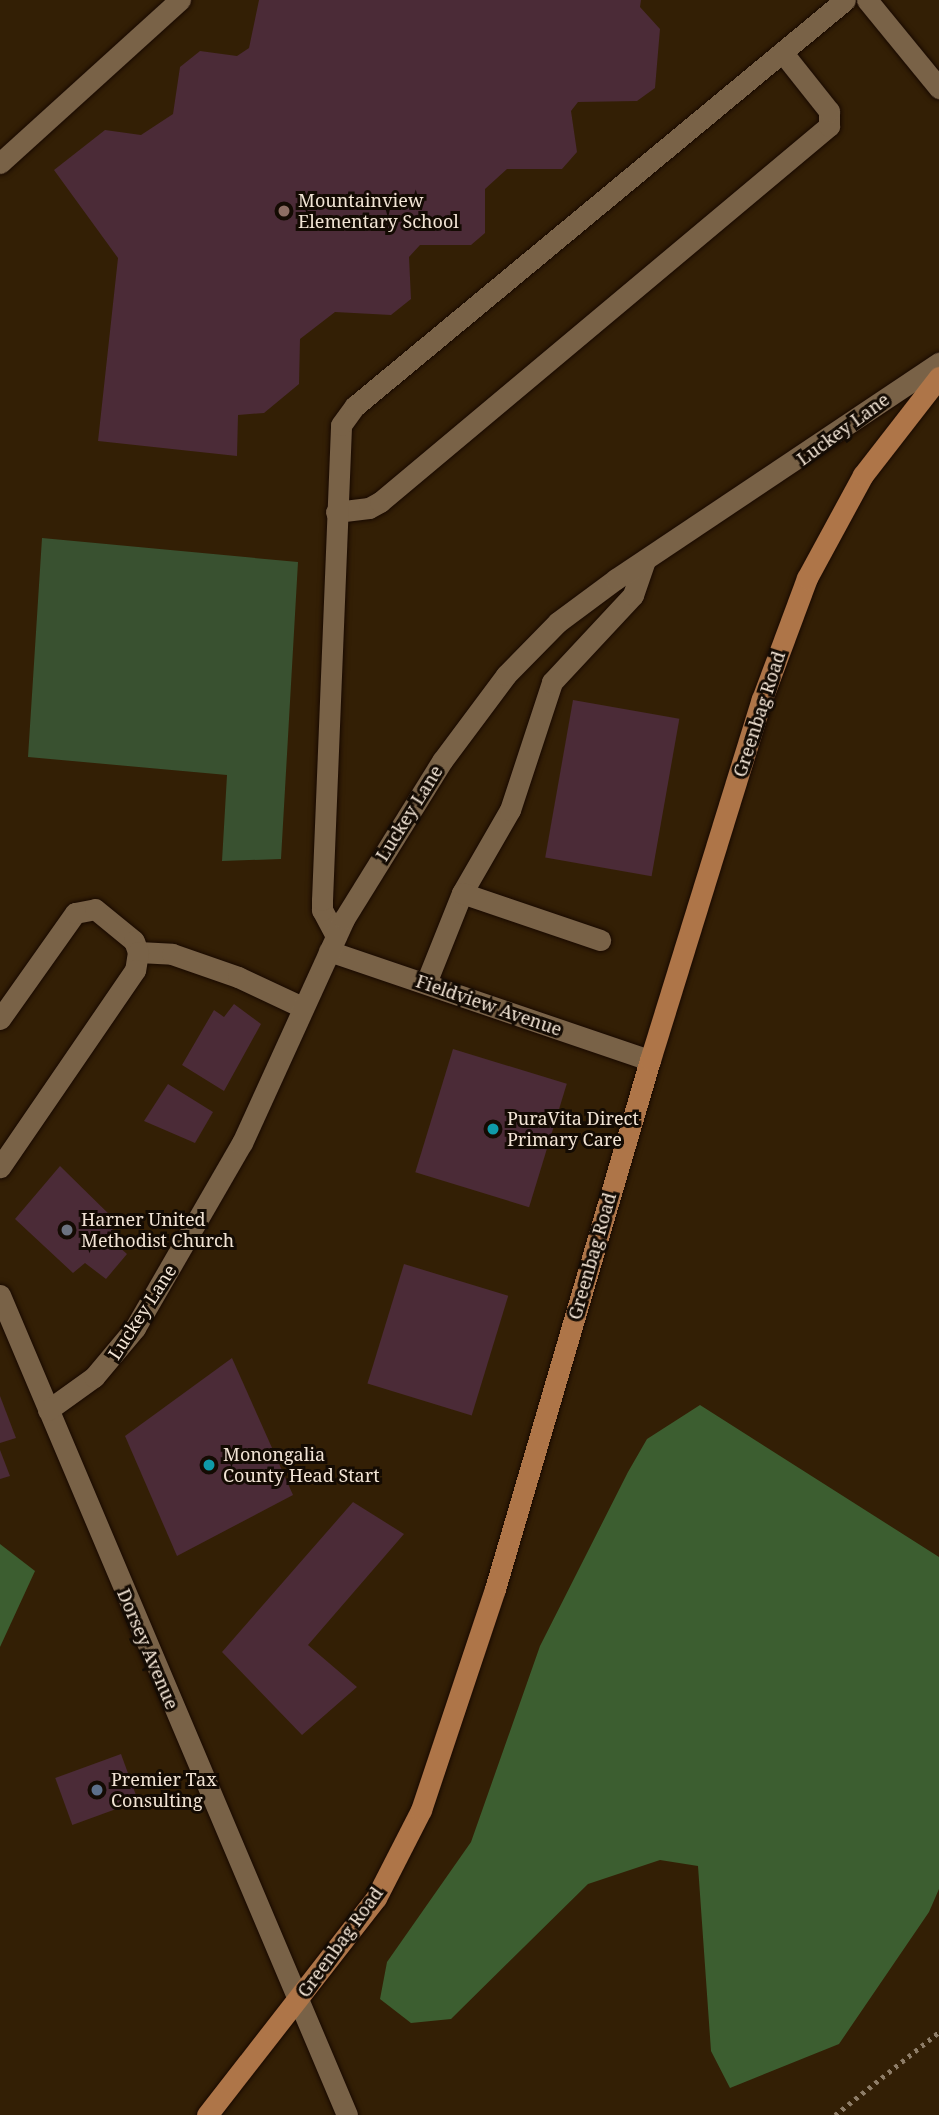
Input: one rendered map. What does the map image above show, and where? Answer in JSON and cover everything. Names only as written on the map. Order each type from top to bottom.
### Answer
[{"type":"main road","name":"Greenbag Road","points":[[207,2115],[298,2002],[376,1898],[421,1810],[495,1589],[650,1060],[762,699],[807,578],[863,475],[939,377]]},
{"type":"street","points":[[0,163],[180,0]]},
{"type":"street","points":[[333,944],[322,910],[322,900],[341,425],[355,406],[845,0]]},
{"type":"street","points":[[867,0],[939,88]]},
{"type":"street","points":[[336,512],[380,502],[829,126],[829,111],[782,52]]},
{"type":"street","name":"Luckey Lane","points":[[48,1410],[94,1377],[135,1328],[242,1143],[333,944],[442,761],[506,675],[558,622],[939,363]]},
{"type":"street","points":[[426,983],[462,893],[510,810],[552,682],[633,595],[645,561]]},
{"type":"street","points":[[462,893],[600,940]]},
{"type":"street","points":[[0,1019],[75,913],[86,907],[95,909],[134,941],[138,952],[135,970],[0,1167]]},
{"type":"street","name":"Fieldview Avenue","points":[[333,944],[426,983],[650,1060]]},
{"type":"street","points":[[138,952],[172,954],[238,977],[302,1007]]},
{"type":"street","name":"Dorsey Avenue","points":[[0,1295],[347,2115]]},
{"type":"path","points":[[835,2115],[939,2032]]},
{"type":"green space","points":[[42,538],[298,562],[281,859],[222,861],[227,775],[28,757]]},
{"type":"green space","points":[[700,1405],[939,1557],[939,1889],[929,1912],[839,2044],[730,2088],[711,2051],[698,1866],[660,1860],[588,1884],[451,2019],[411,2023],[380,1999],[387,1962],[471,1842],[540,1646],[628,1472],[647,1439]]},
{"type":"green space","points":[[0,1544],[35,1571],[0,1647]]},
{"type":"building","name":"Mountainview Elementary School","points":[[259,0],[641,0],[640,7],[660,29],[655,88],[637,101],[578,102],[571,111],[577,152],[562,169],[507,169],[485,189],[485,233],[471,245],[420,245],[409,257],[411,299],[391,315],[335,312],[300,339],[299,384],[264,413],[238,415],[237,456],[98,441],[118,258],[54,170],[105,130],[141,135],[173,114],[180,67],[200,51],[237,56],[249,48]]},
{"type":"building","points":[[573,700],[679,719],[652,876],[545,858]]},
{"type":"building","points":[[234,1004],[261,1024],[224,1091],[182,1065],[214,1010],[224,1017]]},
{"type":"building","name":"PuraVita Direct Primary Care","points":[[453,1049],[567,1084],[529,1207],[415,1172]]},
{"type":"building","points":[[168,1084],[213,1112],[195,1143],[144,1121]]},
{"type":"building","points":[[60,1166],[117,1222],[108,1237],[127,1254],[106,1279],[85,1263],[73,1273],[15,1219]]},
{"type":"building","points":[[404,1264],[508,1296],[472,1415],[367,1384]]},
{"type":"building","name":"Monongalia County Head Start","points":[[232,1358],[293,1495],[177,1556],[125,1436]]},
{"type":"building","points":[[0,1396],[16,1438],[0,1443]]},
{"type":"building","points":[[0,1450],[10,1476],[0,1479]]},
{"type":"building","points":[[353,1502],[404,1534],[308,1645],[357,1687],[302,1735],[222,1652]]},
{"type":"building","name":"Premier Tax Consulting","points":[[121,1754],[138,1801],[72,1825],[55,1778]]},
{"type":"place","name":"Mountainview Elementary School","points":[[284,211]]},
{"type":"place","name":"PuraVita Direct Primary Care","points":[[493,1129]]},
{"type":"place","name":"Harner United Methodist Church","points":[[67,1230]]},
{"type":"place","name":"Monongalia County Head Start","points":[[209,1465]]},
{"type":"place","name":"Premier Tax Consulting","points":[[97,1790]]}]
